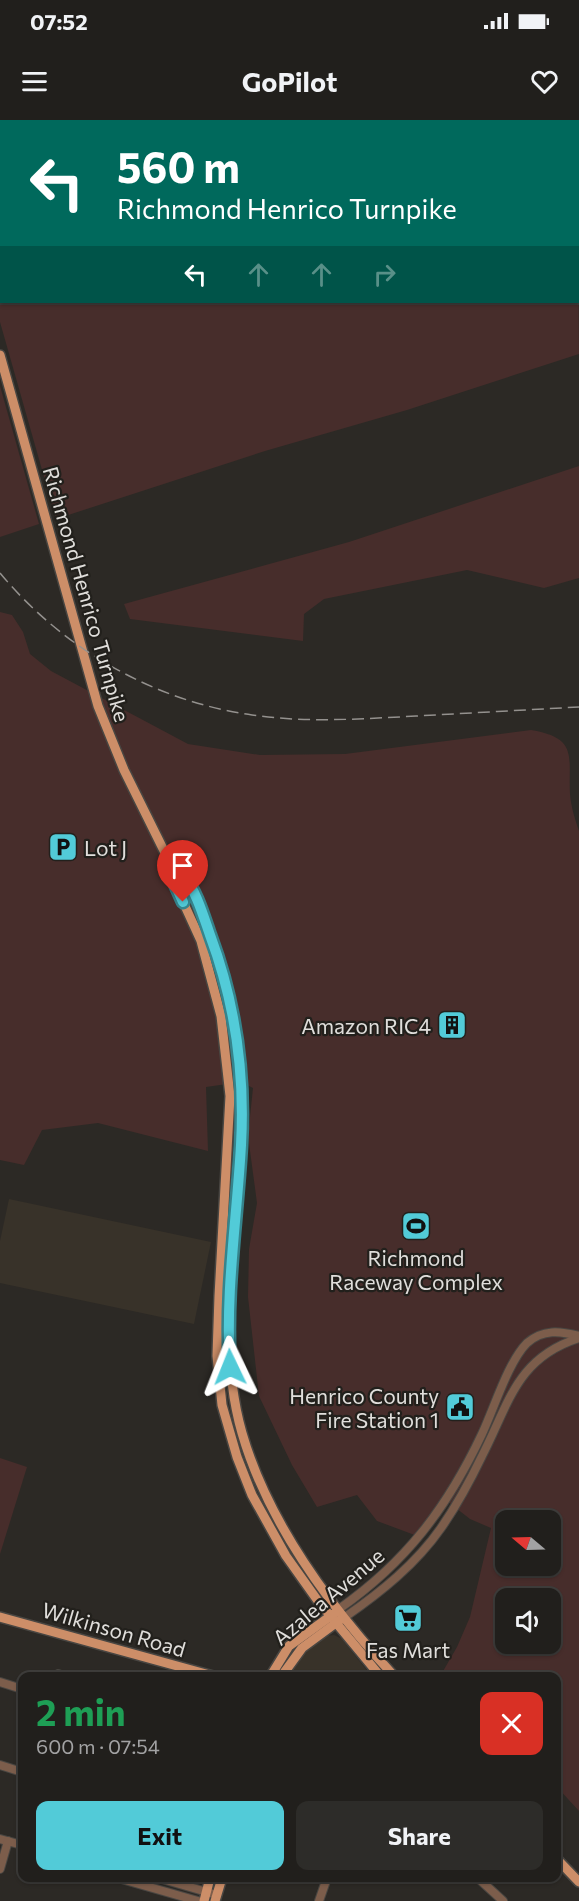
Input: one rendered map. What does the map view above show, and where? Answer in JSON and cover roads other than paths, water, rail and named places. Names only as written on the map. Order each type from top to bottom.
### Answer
[{"type":"main road","name":"Richmond Henrico Turnpike","points":[[0,355],[98,706],[124,770],[173,869],[174,882],[201,940],[221,1016],[230,1096],[218,1308],[217,1356],[222,1405],[237,1457],[252,1495],[286,1556],[333,1620],[377,1672]]},
{"type":"main road","name":"Richmond Henrico Turnpike","points":[[173,869],[185,877],[198,902],[225,980],[236,1030],[242,1082],[241,1142],[232,1255],[229,1348],[234,1395],[242,1433],[259,1481],[295,1547],[342,1613],[391,1672]]},
{"type":"main road","name":"Azalea Avenue","points":[[285,1672],[302,1648],[342,1613]]},
{"type":"main road","name":"Wilkinson Road","points":[[0,1617],[199,1672]]},
{"type":"main road","name":"Azalea Avenue","points":[[273,1672],[290,1646],[333,1620]]},
{"type":"main road","points":[[561,1863],[579,1882]]},
{"type":"main road","points":[[216,1898],[221,1882]]},
{"type":"street","name":"Azalea Avenue","points":[[342,1613],[387,1572],[435,1518],[462,1475],[507,1377],[526,1344],[548,1332],[565,1332],[579,1337]]},
{"type":"street","name":"Azalea Avenue","points":[[342,1613],[389,1584],[433,1539],[482,1457],[515,1387],[533,1363],[551,1349],[579,1337]]},
{"type":"street","points":[[0,1682],[18,1688]]},
{"type":"street","points":[[0,1765],[18,1771]]},
{"type":"street","points":[[0,1869],[4,1840]]},
{"type":"street","points":[[144,1882],[198,1901]]},
{"type":"street","points":[[169,1882],[216,1898]]},
{"type":"street","points":[[319,1901],[326,1882]]},
{"type":"street","points":[[482,1882],[503,1901]]},
{"type":"railway","points":[[0,573],[52,625],[82,648],[146,684],[180,698],[216,708],[252,715],[334,720],[579,707]]},
{"type":"place","name":"Lot J","points":[[63,847]]},
{"type":"place","name":"Amazon RIC4","points":[[452,1025]]},
{"type":"place","name":"Richmond Raceway Complex","points":[[416,1226]]},
{"type":"place","name":"Henrico County Fire Station 1","points":[[460,1407]]},
{"type":"place","name":"Fas Mart","points":[[408,1618]]}]
